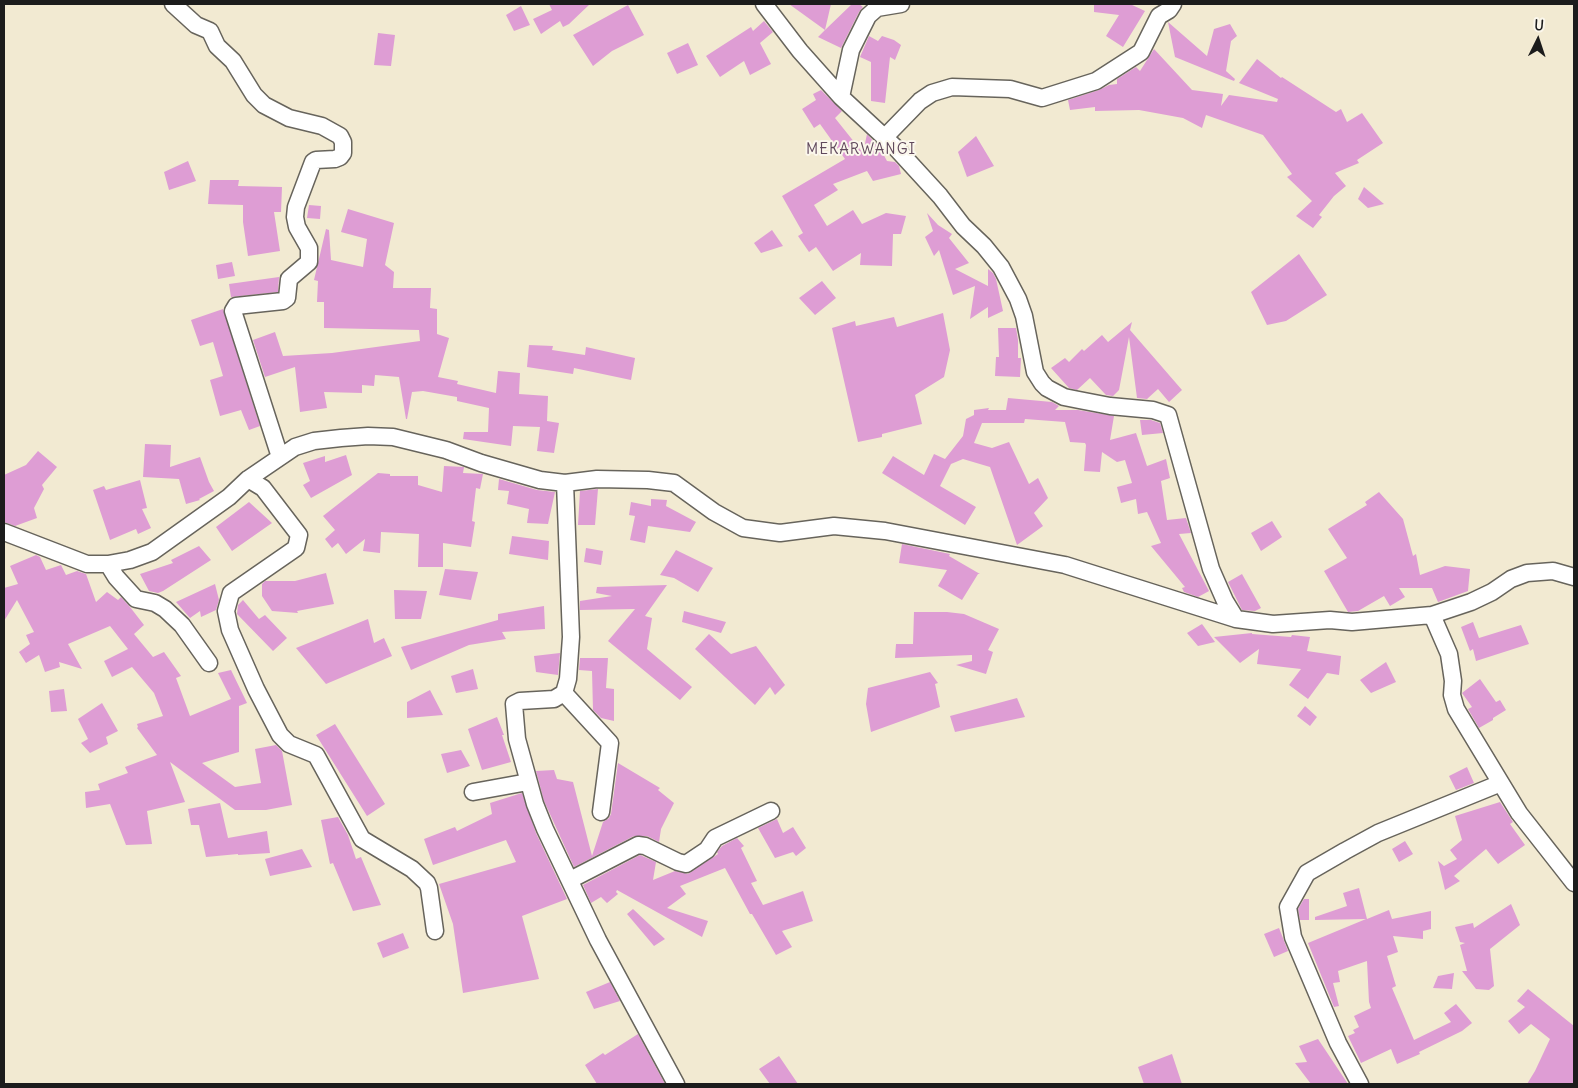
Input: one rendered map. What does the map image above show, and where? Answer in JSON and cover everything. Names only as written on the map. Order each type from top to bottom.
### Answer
[{"type":"street","points":[[173,4],[196,24],[210,31],[218,48],[233,61],[254,95],[264,105],[288,118],[322,126],[340,136],[343,142],[343,153],[340,157],[313,162],[296,207],[296,223],[309,248],[309,262],[289,279],[286,300],[236,306],[233,311],[280,457]]},
{"type":"street","points":[[764,4],[800,51],[840,97],[896,148],[1001,267],[1018,299],[1024,316],[1035,372],[1042,383],[1052,390],[1071,398],[1110,406],[1154,410],[1168,415],[1211,569],[1225,601],[1236,619]]},
{"type":"street","points":[[840,97],[850,50],[868,16],[874,10],[883,6],[901,4]]},
{"type":"street","points":[[884,138],[920,101],[932,93],[952,87],[1010,88],[1042,98],[1096,81],[1140,52],[1159,16],[1170,10],[1173,4]]},
{"type":"street","points":[[4,532],[87,564],[108,564],[130,560],[152,552],[221,503],[248,479],[296,447],[314,441],[368,436],[392,437],[446,450],[481,463],[540,480],[565,483],[597,479],[648,480],[674,483],[714,512],[742,528],[780,533],[834,526],[885,531],[1066,565],[1236,619],[1273,624],[1330,620],[1352,622],[1432,615],[1472,602],[1492,592],[1510,579],[1527,573],[1553,571],[1574,577]]},
{"type":"street","points":[[248,479],[263,488],[299,536],[296,548],[231,593],[226,611],[230,630],[256,689],[280,735],[289,744],[316,755],[362,839],[412,869],[427,883],[435,931]]},
{"type":"street","points":[[565,483],[571,637],[568,679],[564,693],[554,699],[520,701],[514,704],[517,739],[535,804],[570,880],[598,940],[676,1084]]},
{"type":"street","points":[[108,564],[116,577],[136,599],[156,603],[166,608],[182,625],[210,663]]},
{"type":"street","points":[[1432,615],[1449,654],[1454,681],[1452,695],[1456,709],[1519,813],[1574,883]]},
{"type":"street","points":[[564,693],[610,743],[601,812]]},
{"type":"street","points":[[473,792],[528,782]]},
{"type":"street","points":[[1360,1084],[1338,1043],[1293,936],[1288,906],[1307,873],[1337,855],[1378,833],[1501,783]]},
{"type":"street","points":[[570,880],[638,845],[645,846],[686,864],[707,850],[715,838],[771,811]]},
{"type":"building","points":[[549,4],[590,4],[569,24],[563,27],[560,21],[541,34],[533,19],[552,10]]},
{"type":"building","points":[[789,4],[831,4],[825,30]]},
{"type":"building","points":[[852,4],[859,4],[863,7],[841,48],[818,37]]},
{"type":"building","points":[[1094,4],[1130,4],[1145,11],[1123,47],[1106,36],[1119,15],[1094,12]]},
{"type":"building","points":[[628,5],[644,35],[612,51],[593,66],[573,35]]},
{"type":"building","points":[[521,6],[530,25],[514,31],[506,15]]},
{"type":"building","points":[[764,21],[773,32],[760,43],[771,64],[750,75],[744,61],[720,77],[706,56],[751,27],[753,31]]},
{"type":"building","points":[[1168,22],[1207,56],[1214,29],[1230,24],[1237,36],[1231,41],[1226,71],[1235,79],[1234,81],[1175,57]]},
{"type":"building","points":[[378,33],[395,35],[391,66],[374,65]]},
{"type":"building","points":[[869,36],[878,41],[882,36],[894,40],[901,45],[895,60],[890,57],[885,103],[871,101],[871,62],[860,57]]},
{"type":"building","points":[[688,43],[698,65],[677,74],[667,53]]},
{"type":"building","points":[[1154,49],[1192,90],[1223,94],[1221,106],[1229,95],[1277,102],[1278,99],[1239,83],[1257,59],[1281,78],[1336,112],[1341,109],[1347,122],[1362,113],[1383,143],[1357,160],[1359,163],[1335,173],[1346,186],[1334,196],[1319,215],[1322,217],[1313,228],[1296,216],[1312,201],[1287,177],[1292,174],[1263,135],[1206,115],[1202,128],[1183,118],[1139,110],[1095,111],[1095,107],[1070,110],[1068,100],[1109,85],[1117,84],[1117,79],[1136,67],[1140,71]]},
{"type":"building","points":[[821,90],[842,111],[835,118],[863,153],[867,134],[881,150],[887,161],[895,162],[899,166],[901,174],[873,181],[867,171],[833,184],[838,190],[814,205],[827,226],[853,210],[862,224],[886,213],[906,216],[901,234],[893,234],[892,266],[860,265],[861,253],[833,271],[816,247],[809,252],[798,236],[803,233],[782,196],[845,159],[820,124],[814,128],[802,109],[816,100],[813,94]]},
{"type":"building","points":[[976,136],[994,166],[967,177],[958,152]]},
{"type":"building","points":[[188,161],[196,181],[169,190],[164,172]]},
{"type":"building","points":[[210,180],[239,180],[238,186],[282,187],[281,212],[274,212],[280,251],[248,256],[243,222],[243,205],[208,204]]},
{"type":"building","points":[[1364,187],[1384,204],[1368,208],[1358,199]]},
{"type":"building","points":[[309,205],[321,206],[320,219],[307,218]]},
{"type":"building","points":[[348,209],[394,223],[385,265],[394,272],[393,288],[431,288],[430,308],[437,309],[437,334],[449,338],[438,377],[458,381],[457,384],[496,393],[498,371],[520,373],[519,394],[548,396],[547,421],[559,423],[554,453],[537,451],[540,427],[513,426],[511,446],[463,439],[464,432],[488,432],[489,408],[457,401],[457,397],[423,391],[412,392],[406,419],[399,377],[375,375],[374,386],[362,385],[362,393],[324,392],[327,408],[300,412],[295,367],[265,377],[253,340],[275,332],[283,356],[332,353],[420,341],[419,330],[324,328],[324,302],[317,302],[318,281],[314,280],[326,229],[329,230],[331,260],[363,267],[367,239],[341,232]]},
{"type":"building","points":[[927,213],[938,225],[952,234],[949,238],[969,263],[955,269],[988,286],[988,269],[993,273],[1003,311],[988,318],[988,307],[970,319],[975,286],[953,295],[939,250],[934,256],[925,237],[933,231]]},
{"type":"building","points":[[772,230],[783,246],[761,253],[754,243]]},
{"type":"building","points":[[1299,254],[1327,295],[1286,321],[1267,325],[1251,292]]},
{"type":"building","points":[[232,262],[235,276],[218,279],[216,265]]},
{"type":"building","points":[[279,277],[278,292],[231,297],[229,284]]},
{"type":"building","points":[[822,281],[836,298],[815,315],[799,298]]},
{"type":"building","points":[[223,309],[260,426],[249,430],[241,410],[220,416],[210,380],[223,376],[213,342],[200,346],[191,320]]},
{"type":"building","points":[[943,313],[950,350],[944,377],[915,395],[922,424],[882,434],[882,437],[858,442],[832,328],[855,321],[856,326],[894,317],[897,327]]},
{"type":"building","points":[[1132,322],[1130,330],[1182,390],[1169,402],[1158,389],[1147,399],[1137,398],[1129,337],[1119,390],[1113,396],[1106,395],[1090,378],[1077,390],[1069,388],[1051,368],[1065,358],[1069,362],[1082,349],[1084,351],[1102,335],[1108,342]]},
{"type":"building","points":[[998,328],[1016,328],[1018,358],[1021,358],[1020,377],[995,376],[996,357],[999,357]]},
{"type":"building","points":[[529,345],[553,346],[552,350],[585,355],[586,347],[635,358],[631,380],[574,368],[573,374],[527,367]]},
{"type":"building","points":[[1008,398],[1052,402],[1059,406],[1055,410],[1078,410],[1114,416],[1110,440],[1136,433],[1147,466],[1166,459],[1170,478],[1161,481],[1167,520],[1186,518],[1191,533],[1179,534],[1209,591],[1198,597],[1184,592],[1182,588],[1185,587],[1151,546],[1161,543],[1147,512],[1138,514],[1136,499],[1121,503],[1117,487],[1132,483],[1125,460],[1117,462],[1102,452],[1100,472],[1084,471],[1086,445],[1085,443],[1070,442],[1065,422],[1025,419],[1024,423],[982,423],[974,443],[992,448],[1009,442],[1029,484],[1038,478],[1048,498],[1034,513],[1043,526],[1017,545],[990,467],[963,459],[951,464],[940,486],[976,507],[965,525],[882,473],[893,456],[924,475],[934,454],[945,459],[963,436],[966,419],[974,415],[974,410],[989,408],[988,410],[1006,410]]},
{"type":"building","points":[[1140,420],[1151,420],[1160,423],[1163,433],[1142,435]]},
{"type":"building","points":[[145,444],[171,445],[170,467],[200,457],[214,491],[200,500],[186,504],[179,479],[143,477]]},
{"type":"building","points":[[38,451],[57,467],[42,485],[44,489],[34,508],[37,518],[15,526],[4,522],[4,475],[26,465]]},
{"type":"building","points":[[346,455],[352,475],[311,498],[303,485],[310,481],[303,463],[325,456],[325,462]]},
{"type":"building","points":[[444,466],[464,467],[463,473],[483,474],[480,489],[476,488],[472,521],[475,522],[471,547],[443,543],[443,567],[418,567],[419,534],[381,532],[380,553],[363,551],[365,539],[346,554],[338,543],[332,548],[325,539],[335,530],[323,516],[378,473],[390,474],[390,476],[418,476],[418,485],[442,492]]},
{"type":"building","points":[[499,479],[537,490],[555,492],[548,524],[527,523],[529,509],[507,504],[509,491],[498,490]]},
{"type":"building","points":[[140,480],[147,508],[142,509],[151,528],[138,534],[136,529],[110,540],[93,490],[104,486],[106,490]]},
{"type":"building","points":[[598,489],[595,525],[578,525],[580,491]]},
{"type":"building","points":[[1379,492],[1403,519],[1413,556],[1416,554],[1420,575],[1445,566],[1470,569],[1468,591],[1438,602],[1432,588],[1399,588],[1405,597],[1390,606],[1384,596],[1358,611],[1348,612],[1324,571],[1347,558],[1328,529],[1367,505],[1365,502]]},
{"type":"building","points":[[651,499],[667,500],[666,506],[696,522],[690,532],[648,526],[645,543],[630,540],[635,516],[629,515],[631,502],[651,506]]},
{"type":"building","points":[[249,502],[272,523],[232,551],[216,527]]},
{"type":"building","points":[[1272,521],[1282,537],[1261,551],[1251,533]]},
{"type":"building","points":[[512,536],[549,541],[548,560],[509,554]]},
{"type":"building","points":[[902,544],[950,554],[949,556],[980,574],[978,574],[962,600],[938,586],[947,570],[899,563]]},
{"type":"building","points":[[199,546],[211,560],[163,591],[158,593],[149,591],[140,574],[173,563],[171,560]]},
{"type":"building","points":[[586,548],[603,551],[601,565],[584,562]]},
{"type":"building","points":[[676,550],[713,568],[698,592],[674,578],[660,575]]},
{"type":"building","points":[[36,555],[40,557],[46,570],[61,565],[66,575],[77,571],[86,574],[96,602],[107,592],[118,600],[121,597],[144,625],[134,634],[153,657],[164,652],[181,676],[176,678],[190,716],[231,699],[218,673],[231,670],[247,703],[239,706],[239,752],[202,763],[235,787],[261,783],[255,749],[276,745],[282,751],[292,805],[266,810],[235,810],[170,762],[185,802],[147,811],[152,844],[126,845],[110,804],[86,808],[85,792],[100,790],[98,784],[128,773],[125,767],[157,755],[137,728],[137,724],[163,716],[154,693],[132,667],[112,677],[104,661],[128,649],[110,626],[68,644],[82,669],[59,662],[60,667],[45,672],[39,655],[26,663],[19,652],[30,644],[26,635],[34,632],[17,600],[4,621],[4,588],[18,584],[10,566]]},
{"type":"building","points":[[445,569],[478,572],[471,600],[439,595]]},
{"type":"building","points":[[326,573],[334,604],[297,611],[298,613],[272,611],[262,596],[262,584],[265,581],[295,581]]},
{"type":"building","points":[[1242,574],[1261,608],[1255,611],[1242,610],[1228,582]]},
{"type":"building","points":[[215,584],[219,600],[216,610],[201,617],[200,611],[190,618],[176,602]]},
{"type":"building","points":[[667,585],[645,616],[652,618],[647,649],[692,687],[680,700],[608,641],[635,609],[580,610],[580,601],[612,596],[596,593],[597,587]]},
{"type":"building","points":[[394,590],[427,591],[421,619],[395,619]]},
{"type":"building","points":[[243,600],[259,619],[265,615],[287,638],[273,651],[237,614],[238,605]]},
{"type":"building","points":[[544,606],[545,629],[502,632],[506,639],[469,645],[411,670],[401,647],[498,620],[498,614]]},
{"type":"building","points":[[684,611],[726,622],[721,633],[682,622]]},
{"type":"building","points":[[914,612],[964,614],[999,629],[988,650],[993,652],[986,674],[956,665],[972,661],[972,655],[895,658],[896,644],[913,644]]},
{"type":"building","points":[[368,619],[374,643],[384,638],[392,656],[326,684],[296,648]]},
{"type":"building","points":[[1473,622],[1479,638],[1521,625],[1529,644],[1476,661],[1473,649],[1470,651],[1461,627]]},
{"type":"building","points":[[1202,624],[1215,642],[1198,646],[1187,633]]},
{"type":"building","points":[[1252,633],[1310,637],[1307,651],[1341,656],[1339,675],[1327,673],[1308,699],[1289,685],[1301,669],[1257,664],[1259,649],[1240,663],[1214,637]]},
{"type":"building","points":[[709,634],[731,654],[756,646],[785,685],[775,695],[770,687],[755,705],[695,649]]},
{"type":"building","points":[[560,653],[558,675],[536,672],[534,656]]},
{"type":"building","points":[[580,658],[608,658],[606,688],[614,689],[614,721],[601,718],[593,710],[592,671],[579,670]]},
{"type":"building","points":[[1386,662],[1396,682],[1371,693],[1360,680]]},
{"type":"building","points":[[473,669],[478,689],[456,693],[451,676]]},
{"type":"building","points":[[930,672],[938,683],[935,684],[940,707],[871,732],[866,704],[868,688]]},
{"type":"building","points":[[1480,679],[1496,702],[1500,700],[1506,710],[1479,728],[1468,709],[1472,707],[1462,693]]},
{"type":"building","points":[[64,689],[67,711],[51,712],[49,691]]},
{"type":"building","points":[[430,690],[443,715],[407,718],[407,702]]},
{"type":"building","points":[[1017,698],[1025,717],[955,732],[950,716]]},
{"type":"building","points":[[102,703],[118,731],[106,737],[108,744],[90,753],[81,743],[88,739],[78,719]]},
{"type":"building","points":[[1305,706],[1317,717],[1310,726],[1297,716]]},
{"type":"building","points":[[497,717],[511,762],[482,770],[468,729]]},
{"type":"building","points":[[335,724],[385,804],[367,816],[316,735]]},
{"type":"building","points":[[461,750],[470,766],[447,773],[441,754]]},
{"type":"building","points":[[618,763],[660,788],[658,790],[674,803],[661,829],[659,842],[647,836],[634,836],[574,867],[544,801],[536,771],[554,770],[557,779],[573,782],[592,856],[603,822],[611,814]]},
{"type":"building","points":[[1467,767],[1474,783],[1456,790],[1449,776]]},
{"type":"building","points":[[522,793],[536,833],[567,899],[522,916],[539,979],[463,993],[453,924],[439,884],[516,862],[506,840],[433,865],[424,839],[455,827],[457,831],[492,814],[490,803]]},
{"type":"building","points":[[1500,802],[1513,822],[1510,824],[1525,845],[1498,864],[1486,849],[1454,876],[1460,881],[1445,890],[1438,861],[1444,866],[1457,859],[1450,850],[1462,840],[1455,816]]},
{"type":"building","points":[[220,803],[228,838],[267,831],[270,853],[206,857],[199,825],[191,825],[188,809]]},
{"type":"building","points":[[338,817],[348,835],[356,859],[361,857],[381,905],[353,911],[333,863],[330,864],[321,820]]},
{"type":"building","points":[[777,819],[783,833],[793,827],[806,848],[796,856],[793,852],[775,858],[758,828]]},
{"type":"building","points":[[737,838],[744,846],[741,848],[757,881],[751,883],[763,905],[803,891],[813,921],[782,931],[792,947],[776,955],[752,914],[750,914],[725,868],[680,886],[686,894],[667,908],[708,921],[702,937],[617,890],[618,894],[607,903],[601,897],[591,903],[583,885],[640,855],[656,862],[653,880],[675,871],[688,874],[718,854],[717,852],[722,846]]},
{"type":"building","points":[[1405,841],[1413,854],[1399,862],[1392,849]]},
{"type":"building","points":[[302,849],[312,867],[270,876],[265,859]]},
{"type":"building","points":[[1359,888],[1367,919],[1389,910],[1392,919],[1431,911],[1431,929],[1423,931],[1423,939],[1393,936],[1398,952],[1387,956],[1396,986],[1392,988],[1414,1040],[1451,1022],[1444,1013],[1456,1004],[1472,1023],[1462,1031],[1419,1052],[1420,1054],[1397,1064],[1391,1049],[1361,1063],[1348,1036],[1355,1033],[1353,1030],[1359,1027],[1354,1016],[1371,1008],[1367,961],[1338,971],[1340,982],[1333,983],[1339,1006],[1334,1007],[1308,943],[1366,919],[1315,920],[1315,917],[1347,906],[1343,893]]},
{"type":"building","points":[[1304,899],[1309,899],[1309,920],[1300,920],[1298,909]]},
{"type":"building","points":[[1511,904],[1520,925],[1490,949],[1494,986],[1489,990],[1476,989],[1462,971],[1467,971],[1460,945],[1465,943],[1460,942],[1455,927],[1473,923],[1474,928]]},
{"type":"building","points":[[633,909],[665,939],[654,946],[627,914]]},
{"type":"building","points":[[1279,928],[1288,951],[1274,957],[1264,934]]},
{"type":"building","points":[[403,933],[409,948],[383,958],[377,943]]},
{"type":"building","points":[[1454,973],[1452,989],[1433,988],[1438,976]]},
{"type":"building","points":[[610,982],[620,1001],[594,1009],[586,992]]},
{"type":"building","points":[[1528,989],[1574,1026],[1574,1084],[1527,1084],[1550,1039],[1531,1024],[1519,1034],[1508,1021],[1525,1007],[1517,1001]]},
{"type":"building","points":[[638,1034],[665,1084],[597,1084],[585,1065]]},
{"type":"building","points":[[1318,1039],[1348,1084],[1311,1084],[1295,1063],[1307,1062],[1299,1046]]},
{"type":"building","points":[[1172,1054],[1182,1084],[1144,1084],[1138,1067]]},
{"type":"building","points":[[779,1056],[798,1084],[770,1084],[759,1069]]},
{"type":"district","name":"MEKARWANGI","points":[[861,150]]}]
